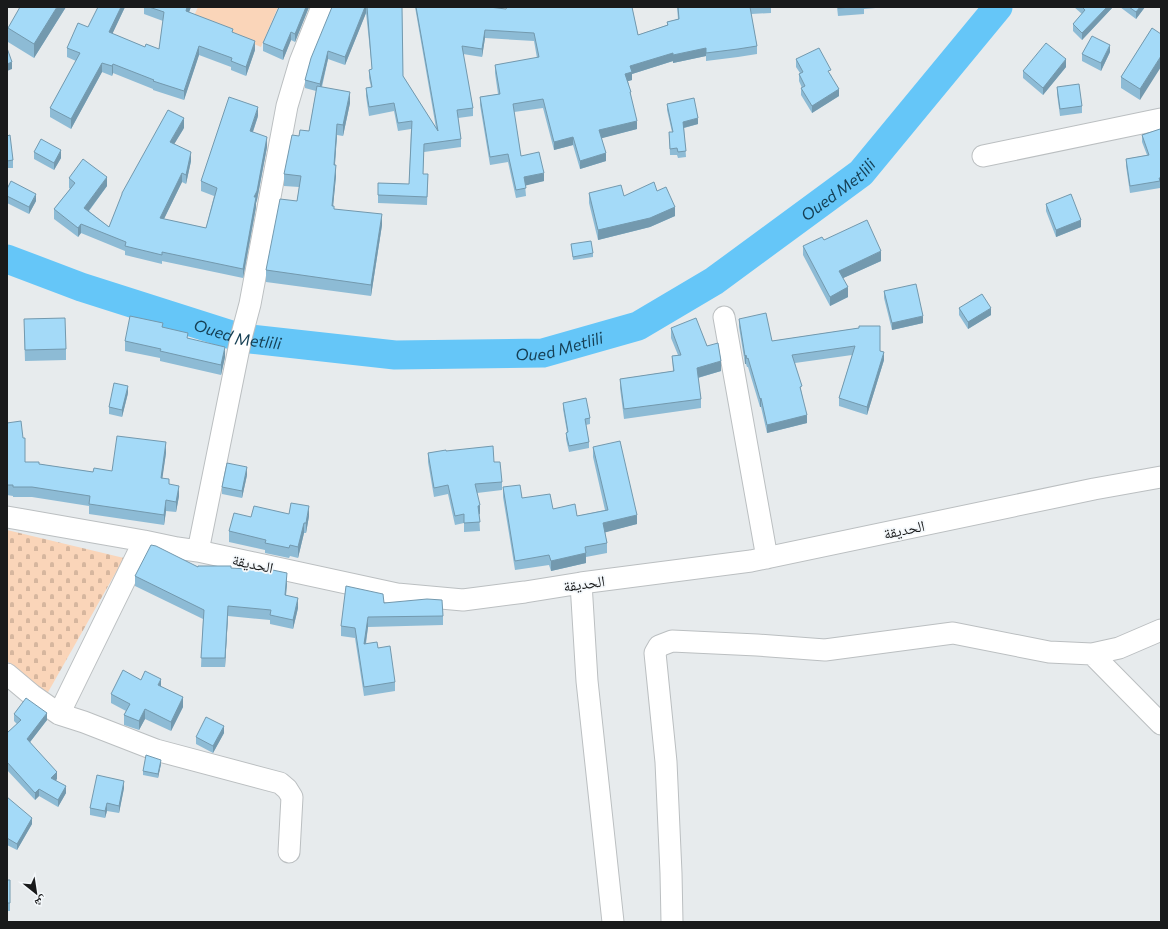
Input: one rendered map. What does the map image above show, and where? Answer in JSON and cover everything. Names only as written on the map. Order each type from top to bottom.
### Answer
[{"type":"street","points":[[198,551],[250,304],[287,106],[300,62],[322,7]]},
{"type":"street","points":[[983,156],[1161,119]]},
{"type":"street","points":[[724,317],[767,558]]},
{"type":"street","name":"الحديقة","points":[[7,517],[198,551],[397,594],[463,600],[525,592],[581,582],[751,561],[1161,476]]},
{"type":"street","points":[[59,714],[144,541]]},
{"type":"street","points":[[581,582],[587,681],[612,922]]},
{"type":"street","points":[[672,922],[666,762],[655,653],[659,646],[672,641],[825,650],[953,633],[1049,652],[1092,654],[1119,648],[1161,630]]},
{"type":"street","points":[[1092,654],[1161,724]]},
{"type":"street","points":[[7,674],[32,695],[59,714],[156,750],[280,783],[287,789],[292,797],[289,852]]},
{"type":"green space","points":[[198,7],[278,7],[261,47],[193,18]]},
{"type":"green space","points":[[7,530],[124,558],[47,694],[7,661]]},
{"type":"building","points":[[20,7],[57,7],[34,44],[8,28]]},
{"type":"building","points":[[98,7],[121,7],[109,32],[145,47],[146,44],[159,49],[164,12],[149,7],[187,7],[186,11],[233,29],[232,32],[255,41],[246,67],[231,61],[232,58],[199,46],[184,91],[153,81],[154,80],[113,64],[112,66],[102,63],[71,119],[50,108],[80,53],[67,48],[78,23],[88,27]]},
{"type":"building","points":[[279,7],[306,7],[295,34],[291,32],[283,51],[263,43]]},
{"type":"building","points":[[332,7],[365,7],[345,57],[328,51],[320,84],[305,80],[311,58]]},
{"type":"building","points":[[367,7],[402,7],[403,76],[438,131],[416,7],[489,7],[506,9],[507,7],[632,7],[638,35],[668,25],[667,22],[679,19],[678,7],[750,7],[757,46],[706,53],[706,48],[673,55],[673,53],[630,66],[632,72],[625,74],[631,92],[637,121],[599,130],[606,153],[580,161],[573,137],[554,142],[543,99],[513,104],[521,156],[539,152],[544,173],[524,177],[526,188],[516,190],[508,154],[490,157],[480,97],[500,94],[495,65],[539,57],[534,33],[485,30],[482,49],[462,46],[473,108],[457,110],[461,139],[424,144],[423,174],[428,174],[427,197],[378,195],[378,183],[409,184],[412,121],[398,123],[394,103],[369,107],[366,88],[372,87],[369,70],[372,69]]},
{"type":"building","points":[[1082,7],[1107,7],[1082,33],[1073,24],[1085,10]]},
{"type":"building","points":[[1129,7],[1140,7],[1136,12]]},
{"type":"building","points":[[1152,28],[1161,34],[1161,56],[1140,89],[1121,77]]},
{"type":"building","points":[[1092,36],[1110,45],[1101,63],[1082,54]]},
{"type":"building","points":[[1046,43],[1066,59],[1043,88],[1023,71]]},
{"type":"building","points":[[7,48],[12,62],[7,64]]},
{"type":"building","points":[[819,48],[831,70],[828,71],[839,89],[812,106],[801,88],[805,86],[799,74],[803,72],[796,59]]},
{"type":"building","points":[[1079,84],[1082,106],[1060,109],[1057,87]]},
{"type":"building","points":[[317,86],[350,92],[343,125],[337,124],[334,165],[336,165],[332,206],[334,206],[334,209],[382,214],[371,285],[266,270],[280,199],[297,201],[301,176],[284,174],[292,135],[299,136],[300,130],[309,131]]},
{"type":"building","points":[[229,97],[258,107],[250,131],[267,137],[257,191],[254,197],[256,197],[243,269],[162,252],[162,255],[125,246],[126,242],[81,224],[78,228],[54,209],[75,183],[69,178],[83,159],[107,177],[84,208],[109,227],[122,193],[168,110],[184,118],[170,142],[191,152],[186,175],[182,173],[160,218],[206,228],[217,188],[201,181]]},
{"type":"building","points":[[694,98],[698,118],[683,122],[686,151],[678,152],[677,148],[670,149],[669,132],[673,132],[667,104]]},
{"type":"building","points":[[1160,129],[1160,181],[1130,186],[1126,159],[1149,155],[1142,135]]},
{"type":"building","points":[[10,135],[13,160],[7,161],[7,136]]},
{"type":"building","points":[[41,139],[61,150],[54,163],[34,152]]},
{"type":"building","points":[[11,181],[36,194],[29,207],[7,196],[7,189]]},
{"type":"building","points":[[654,182],[657,191],[666,187],[675,207],[650,218],[598,230],[589,193],[621,185],[624,196]]},
{"type":"building","points":[[1071,194],[1081,220],[1056,230],[1046,204]]},
{"type":"building","points":[[867,220],[881,251],[839,271],[848,287],[830,297],[803,246],[822,237],[824,240]]},
{"type":"building","points":[[591,241],[593,253],[573,257],[571,244]]},
{"type":"building","points":[[916,284],[923,316],[892,323],[884,291]]},
{"type":"building","points":[[982,294],[991,308],[968,322],[959,308]]},
{"type":"building","points":[[766,313],[772,341],[859,328],[859,326],[880,326],[880,351],[884,352],[867,407],[839,398],[855,346],[792,355],[802,386],[800,387],[807,415],[767,425],[761,398],[760,399],[748,358],[747,359],[746,355],[745,356],[739,319]]},
{"type":"building","points":[[130,316],[163,323],[162,327],[188,333],[187,338],[225,347],[221,365],[160,351],[161,349],[125,341]]},
{"type":"building","points":[[65,318],[66,349],[25,350],[24,319]]},
{"type":"building","points":[[696,318],[707,346],[718,343],[721,361],[697,368],[701,399],[624,409],[620,379],[674,371],[672,356],[681,355],[671,328]]},
{"type":"building","points":[[114,383],[128,386],[122,410],[109,407]]},
{"type":"building","points":[[586,398],[590,418],[585,419],[589,442],[569,446],[563,403]]},
{"type":"building","points":[[21,421],[23,438],[25,438],[25,462],[39,462],[39,464],[93,472],[94,468],[112,471],[117,436],[166,442],[161,478],[169,479],[169,484],[179,486],[176,502],[166,500],[164,515],[89,504],[90,496],[32,487],[13,487],[13,485],[7,485],[7,423]]},
{"type":"building","points":[[620,441],[637,515],[603,523],[607,543],[585,547],[586,553],[551,561],[549,555],[515,561],[503,487],[520,485],[522,498],[550,494],[553,509],[575,504],[577,516],[608,510],[593,447]]},
{"type":"building","points":[[493,446],[494,462],[500,462],[502,482],[475,484],[480,505],[478,506],[480,522],[464,523],[464,514],[455,516],[448,485],[434,488],[428,453]]},
{"type":"building","points":[[227,463],[247,467],[242,491],[222,487]]},
{"type":"building","points":[[291,503],[309,506],[306,523],[304,523],[298,547],[290,545],[289,548],[265,543],[266,540],[229,531],[234,513],[251,517],[254,506],[289,514]]},
{"type":"building","points":[[151,545],[156,546],[198,567],[231,566],[231,568],[263,570],[263,568],[287,573],[285,595],[298,598],[293,620],[270,615],[271,610],[228,606],[225,658],[201,658],[204,610],[135,576]]},
{"type":"building","points":[[346,586],[383,594],[384,603],[427,599],[442,600],[443,616],[368,617],[364,644],[377,642],[378,648],[390,646],[395,682],[364,687],[355,628],[341,626]]},
{"type":"building","points":[[123,670],[141,680],[145,671],[161,679],[158,685],[183,697],[171,722],[145,709],[139,721],[124,715],[130,704],[111,694]]},
{"type":"building","points":[[26,698],[47,713],[27,739],[57,772],[51,778],[66,786],[58,800],[39,789],[35,793],[7,762],[7,733],[21,720],[14,714]]},
{"type":"building","points":[[206,717],[224,726],[213,746],[196,737]]},
{"type":"building","points":[[146,755],[161,760],[158,774],[143,771]]},
{"type":"building","points":[[97,775],[124,781],[119,806],[107,803],[105,811],[90,808]]},
{"type":"building","points":[[7,797],[32,818],[17,844],[7,838]]},
{"type":"building","points":[[7,880],[10,880],[10,903],[7,903]]},
{"type":"waterway","name":"Oued Metlili","points":[[7,259],[81,287],[241,338],[395,355],[543,353],[638,326],[714,281],[861,173],[998,7]]}]
